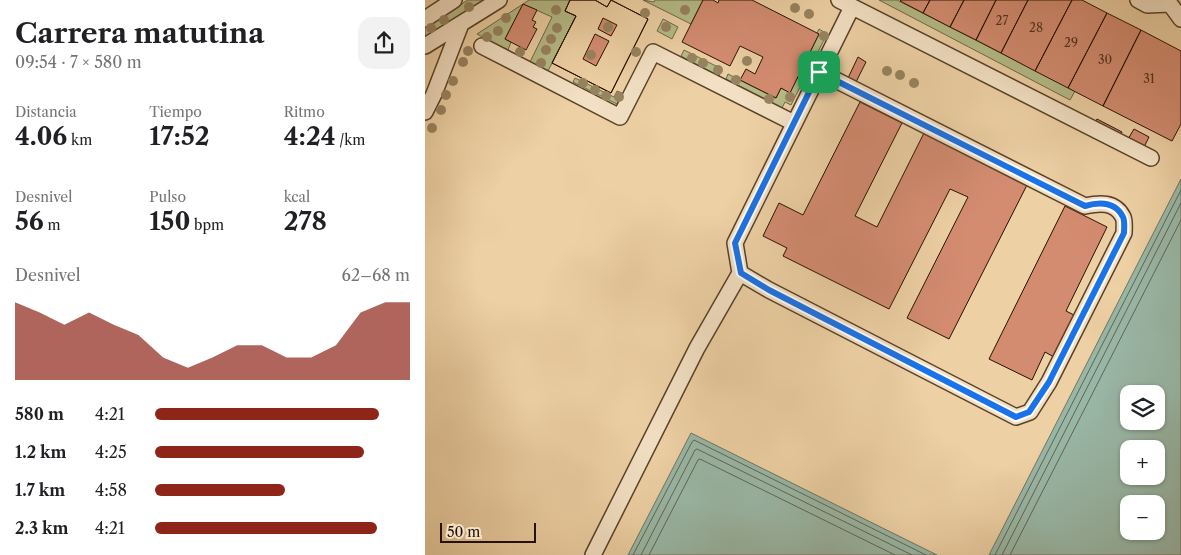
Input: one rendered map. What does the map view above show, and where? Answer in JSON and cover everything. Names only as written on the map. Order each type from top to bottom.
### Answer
[{"type":"street","points":[[425,18],[454,0]]},
{"type":"street","points":[[425,46],[499,0]]},
{"type":"street","points":[[1138,0],[1147,5],[1172,2],[1181,19]]},
{"type":"street","points":[[593,555],[697,348],[741,273],[735,243],[819,72],[845,3],[1151,158]]},
{"type":"street","points":[[425,112],[435,94],[461,24]]},
{"type":"street","points":[[482,46],[620,117],[653,52],[794,123]]},
{"type":"street","points":[[741,273],[769,290],[1016,417],[1029,412],[1049,382],[1124,233],[1124,218],[1114,207],[1099,202],[1085,206],[819,72]]},
{"type":"green space","points":[[468,0],[484,0],[425,37],[425,27]]},
{"type":"green space","points":[[529,0],[570,0],[565,11],[576,16],[548,71],[530,62],[552,17],[523,4]]},
{"type":"green space","points":[[643,0],[654,2],[655,0],[703,0],[691,24]]},
{"type":"green space","points":[[879,0],[897,0],[1075,91],[1070,100]]},
{"type":"green space","points":[[523,4],[505,39],[511,42],[508,50],[477,34]]},
{"type":"green space","points":[[663,19],[678,27],[672,39],[657,31]]},
{"type":"green space","points":[[819,29],[827,34],[791,105],[785,102],[782,108],[726,79],[728,74],[776,98],[781,88],[790,92],[819,34],[817,33]]},
{"type":"green space","points":[[684,50],[722,69],[719,76],[681,56]]},
{"type":"green space","points":[[575,78],[614,97],[617,91],[622,93],[617,104],[573,82]]},
{"type":"water","points":[[1181,179],[1181,555],[989,555]]},
{"type":"water","points":[[691,433],[937,555],[628,555]]},
{"type":"building","points":[[570,0],[595,0],[607,7],[611,0],[648,19],[611,93],[552,63],[576,16],[565,11]],"holes":[[[603,18],[617,25],[611,36],[598,29]],[[595,34],[609,41],[596,66],[583,59]]]},
{"type":"building","points":[[570,0],[595,0],[607,7],[611,0],[648,19],[611,93],[552,63],[576,16],[565,11]]},
{"type":"building","points":[[703,0],[713,0],[718,3],[719,0],[752,0],[819,34],[790,93],[781,88],[776,98],[740,80],[746,69],[755,74],[763,57],[740,46],[730,66],[682,42]]},
{"type":"building","points":[[901,0],[930,0],[923,13]]},
{"type":"building","points":[[930,0],[964,0],[950,27],[923,13]]},
{"type":"building","points":[[964,0],[996,0],[976,40],[950,27]]},
{"type":"building","points":[[996,0],[1028,0],[1001,53],[976,40]]},
{"type":"building","points":[[1028,0],[1072,0],[1035,71],[1001,53]]},
{"type":"building","points":[[1072,0],[1082,0],[1107,13],[1068,88],[1035,71]]},
{"type":"building","points":[[523,4],[537,10],[532,20],[536,22],[533,27],[537,29],[526,50],[505,39]]},
{"type":"building","points":[[1107,13],[1141,30],[1103,106],[1068,88]]},
{"type":"building","points":[[1141,30],[1181,51],[1181,124],[1172,141],[1103,106]]},
{"type":"building","points":[[858,57],[866,62],[856,82],[848,78]]},
{"type":"building","points":[[860,102],[902,123],[855,216],[877,227],[924,133],[1027,185],[949,339],[907,318],[968,197],[950,189],[889,309],[783,256],[787,248],[763,236],[779,203],[803,215]]},
{"type":"building","points":[[1097,119],[1122,132],[1119,139],[1093,126]]},
{"type":"building","points":[[1134,129],[1149,137],[1144,147],[1128,139]]},
{"type":"building","points":[[1065,206],[1107,227],[1066,311],[1074,315],[1054,357],[1045,352],[1032,380],[989,359]]},
{"type":"route","points":[[819,72],[1085,206],[1099,202],[1114,207],[1124,218],[1124,233],[1049,382],[1029,412],[1016,417],[769,290],[741,273],[735,243],[819,72]]}]
